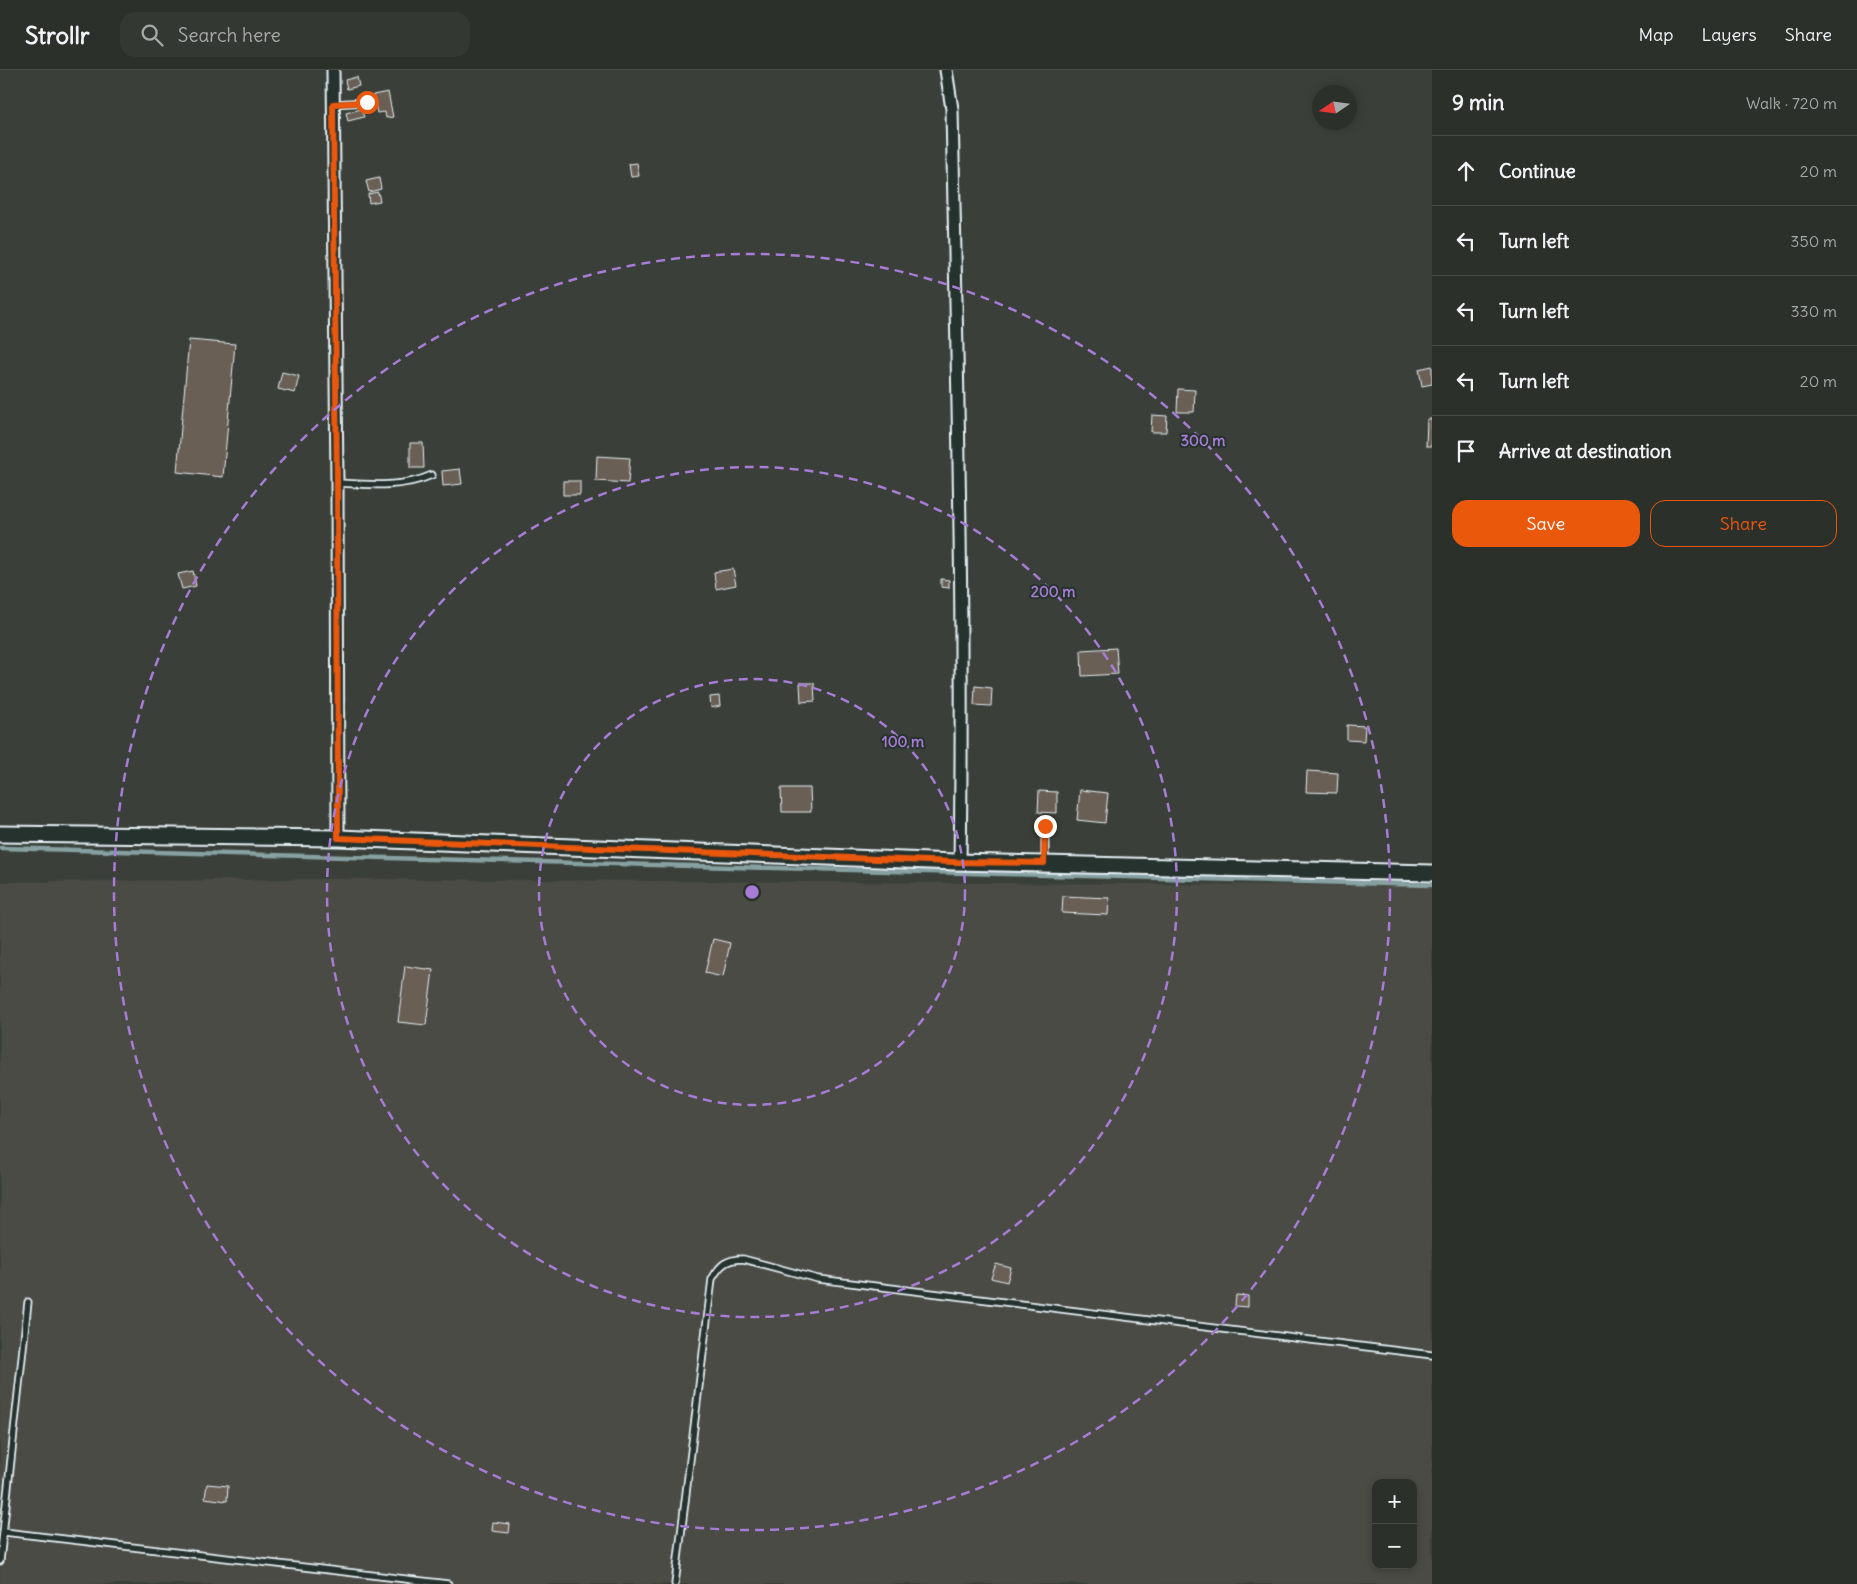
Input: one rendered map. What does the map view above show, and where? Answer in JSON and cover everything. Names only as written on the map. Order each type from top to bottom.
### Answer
[{"type":"street","points":[[333,70],[338,838]]},
{"type":"street","points":[[946,70],[952,109],[961,569],[963,712],[960,862]]},
{"type":"street","points":[[0,834],[338,838],[960,862],[1432,873]]},
{"type":"lane","points":[[333,104],[367,102]]},
{"type":"lane","points":[[337,483],[379,485],[419,481],[432,475]]},
{"type":"lane","points":[[1044,863],[1045,826]]},
{"type":"lane","points":[[675,1584],[712,1279],[723,1262],[743,1259],[818,1279],[1432,1355]]},
{"type":"lane","points":[[0,1561],[28,1302]]},
{"type":"lane","points":[[4,1532],[448,1584]]},
{"type":"shaded area","points":[[349,879],[1432,886],[1432,1584],[0,1584],[0,882]]},
{"type":"building","points":[[357,77],[359,86],[347,89],[345,80]]},
{"type":"building","points":[[388,92],[393,117],[386,118],[385,112],[377,113],[373,95]]},
{"type":"building","points":[[361,109],[364,117],[348,121],[346,113]]},
{"type":"building","points":[[637,163],[639,176],[631,177],[629,164]]},
{"type":"building","points":[[379,178],[381,189],[369,192],[366,181]]},
{"type":"building","points":[[378,192],[380,201],[369,203],[368,194]]},
{"type":"building","points":[[189,340],[235,344],[223,477],[177,472]]},
{"type":"building","points":[[1432,366],[1432,384],[1422,386],[1419,369]]},
{"type":"building","points":[[282,372],[299,376],[295,393],[278,389]]},
{"type":"building","points":[[1178,389],[1195,390],[1194,412],[1177,412]]},
{"type":"building","points":[[1152,415],[1167,416],[1166,432],[1151,432]]},
{"type":"building","points":[[1427,419],[1432,419],[1432,446],[1426,446]]},
{"type":"building","points":[[410,443],[423,443],[424,468],[410,468]]},
{"type":"building","points":[[597,456],[630,458],[628,483],[596,481]]},
{"type":"building","points":[[460,469],[462,484],[443,486],[442,471]]},
{"type":"building","points":[[563,481],[580,481],[580,495],[563,495]]},
{"type":"building","points":[[733,569],[736,585],[716,589],[714,572]]},
{"type":"building","points":[[193,571],[196,586],[182,589],[178,574]]},
{"type":"building","points":[[941,579],[949,580],[949,588],[941,587]]},
{"type":"building","points":[[1116,648],[1118,674],[1082,676],[1081,650]]},
{"type":"building","points":[[800,683],[814,683],[815,701],[801,702]]},
{"type":"building","points":[[975,686],[992,688],[991,706],[974,705]]},
{"type":"building","points":[[719,696],[720,706],[711,708],[710,697]]},
{"type":"building","points":[[1347,725],[1365,726],[1364,741],[1347,740]]},
{"type":"building","points":[[1307,771],[1338,773],[1337,793],[1306,792]]},
{"type":"building","points":[[781,788],[810,788],[811,812],[782,812]]},
{"type":"building","points":[[1080,790],[1108,793],[1105,823],[1077,820]]},
{"type":"building","points":[[1039,791],[1057,792],[1057,813],[1038,812]]},
{"type":"building","points":[[1063,896],[1109,898],[1108,915],[1062,913]]},
{"type":"building","points":[[713,939],[730,943],[723,977],[705,973]]},
{"type":"building","points":[[405,966],[433,970],[426,1025],[398,1022]]},
{"type":"building","points":[[996,1264],[1011,1268],[1007,1282],[991,1278]]},
{"type":"building","points":[[1236,1295],[1248,1296],[1248,1307],[1235,1306]]},
{"type":"building","points":[[207,1484],[228,1486],[227,1501],[205,1498]]},
{"type":"building","points":[[493,1522],[510,1524],[509,1533],[492,1531]]},
{"type":"waterway","points":[[0,848],[1432,885]]},
{"type":"route","points":[[367,102],[333,104],[338,838],[954,862],[1044,863],[1045,826]]}]
